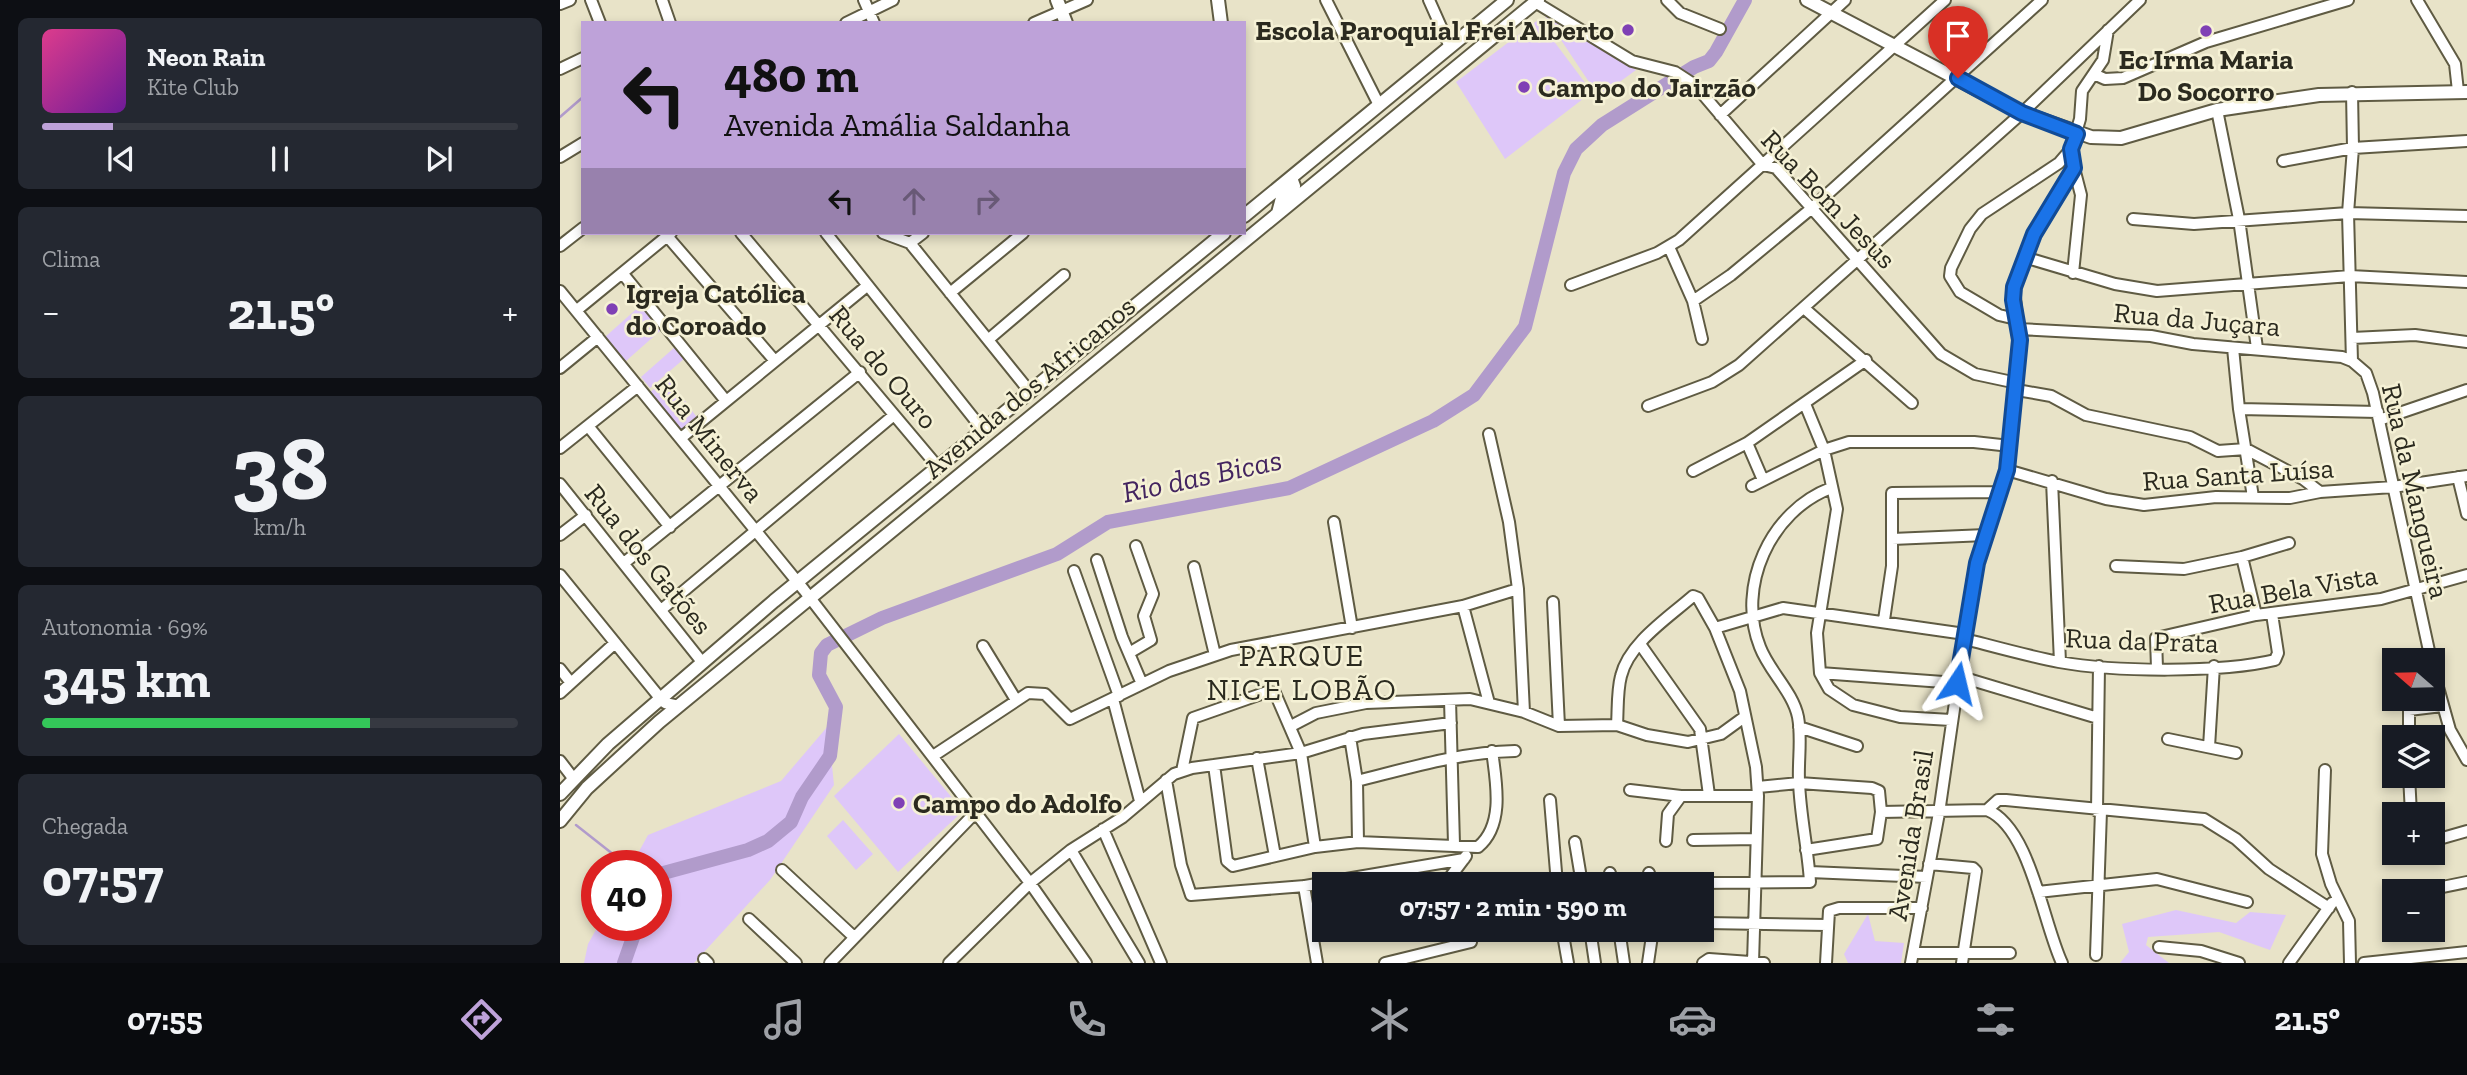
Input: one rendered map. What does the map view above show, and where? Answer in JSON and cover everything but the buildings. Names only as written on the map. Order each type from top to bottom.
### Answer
[{"type":"main road","points":[[1218,0],[1221,21]]},
{"type":"main road","points":[[1246,214],[1507,0]]},
{"type":"main road","points":[[1807,0],[2022,113],[2077,134],[2121,138],[2217,110],[2352,92],[2463,92]]},
{"type":"main road","name":"Avenida dos Africanos","points":[[560,821],[610,765],[679,706],[1535,1]]},
{"type":"main road","points":[[1476,50],[1502,18],[1497,9]]},
{"type":"main road","points":[[1278,214],[1282,198],[1294,186],[1291,178]]},
{"type":"main road","points":[[1205,248],[1206,235]]},
{"type":"main road","name":"Avenida dos Africanos","points":[[560,794],[573,778],[660,698],[774,601],[1221,235]]},
{"type":"main road","points":[[1175,272],[1169,286],[1178,296]]},
{"type":"main road","points":[[774,601],[811,598]]},
{"type":"street","points":[[560,4],[570,0]]},
{"type":"street","points":[[591,0],[599,21]]},
{"type":"street","points":[[848,21],[866,5],[893,0]]},
{"type":"street","points":[[1038,21],[1087,0]]},
{"type":"street","points":[[1326,0],[1379,105]]},
{"type":"street","points":[[1429,0],[1450,47]]},
{"type":"street","points":[[1667,0],[1680,13],[1720,29]]},
{"type":"street","points":[[1720,115],[1845,0]]},
{"type":"street","points":[[1571,285],[1669,247],[1945,0]]},
{"type":"street","points":[[1693,301],[1731,275],[1812,208],[2042,0]]},
{"type":"street","points":[[1648,406],[1721,378],[1805,309],[1856,258],[2022,113],[2140,0]]},
{"type":"street","points":[[2096,75],[2105,79],[2123,78],[2206,42],[2348,0]]},
{"type":"street","points":[[2417,0],[2455,64],[2463,92]]},
{"type":"street","name":"Rua Bom Jesus","points":[[1535,1],[1632,61],[1675,72],[1689,81],[1763,165],[1776,168],[1947,359],[1975,374],[2051,396],[2086,415],[2190,437],[2205,442],[2218,452],[2246,449]]},
{"type":"street","points":[[662,2],[669,21]]},
{"type":"street","points":[[866,5],[873,21]]},
{"type":"street","points":[[2073,273],[2081,195],[2071,149],[2077,134],[2082,91],[2096,75],[2103,60],[2108,30]]},
{"type":"street","points":[[560,69],[581,59]]},
{"type":"street","name":"Rua da Mangueira","points":[[2352,92],[2353,148],[2348,213],[2353,361],[2366,373],[2378,416],[2428,648]]},
{"type":"street","points":[[2217,110],[2239,219],[2257,348]]},
{"type":"street","points":[[2283,161],[2353,148],[2467,141]]},
{"type":"street","points":[[560,157],[581,144]]},
{"type":"street","name":"Rua da Juçara","points":[[2071,149],[2048,171],[1982,214],[1970,229],[1951,268],[1950,276],[1959,292],[2018,324],[2151,336],[2233,348],[2306,352],[2353,361]]},
{"type":"street","name":"Avenida Brasil","points":[[1912,958],[1930,864],[1977,563],[2007,470],[2017,387],[2018,324],[2014,287],[2024,257],[2044,215],[2074,168]]},
{"type":"street","points":[[2133,219],[2194,224],[2348,213],[2467,215]]},
{"type":"street","points":[[560,246],[581,230]]},
{"type":"street","points":[[577,310],[668,235]]},
{"type":"street","points":[[670,235],[775,361]]},
{"type":"street","name":"Rua do Ouro","points":[[743,235],[938,467]]},
{"type":"street","points":[[828,235],[983,430]]},
{"type":"street","points":[[888,235],[910,243],[1030,392]]},
{"type":"street","points":[[910,243],[920,235]]},
{"type":"street","points":[[950,293],[1021,235]]},
{"type":"street","points":[[1669,247],[1693,301],[1702,339]]},
{"type":"street","points":[[2024,257],[2073,273],[2157,291],[2250,286],[2350,276],[2467,282]]},
{"type":"street","points":[[623,274],[726,401]]},
{"type":"street","points":[[989,339],[1064,275]]},
{"type":"street","points":[[681,438],[867,286]]},
{"type":"street","name":"Rua Minerva","points":[[560,291],[811,598],[1030,883],[1086,963]]},
{"type":"street","points":[[1805,309],[1912,403]]},
{"type":"street","points":[[2352,338],[2415,335],[2467,342]]},
{"type":"street","points":[[560,368],[598,337]]},
{"type":"street","points":[[2233,348],[2239,409],[2253,498]]},
{"type":"street","points":[[1693,471],[1747,443],[1866,360]]},
{"type":"street","points":[[624,563],[860,372]]},
{"type":"street","points":[[560,448],[638,386]]},
{"type":"street","points":[[2239,409],[2378,416],[2467,390]]},
{"type":"street","points":[[1805,404],[1824,450],[1837,514],[1817,633],[1820,673],[1829,690],[1853,705],[1900,717],[1951,720]]},
{"type":"street","points":[[661,610],[894,415]]},
{"type":"street","points":[[588,426],[670,527]]},
{"type":"street","points":[[1489,434],[1509,522],[1518,589],[1524,712]]},
{"type":"street","points":[[1752,486],[1824,450],[1849,442],[1974,442],[2010,446]]},
{"type":"street","points":[[1747,443],[1763,480]]},
{"type":"street","points":[[2246,449],[2303,479],[2320,492]]},
{"type":"street","name":"Rua Santa Luísa","points":[[2007,470],[2130,504],[2216,497],[2290,498],[2320,492],[2393,487],[2462,477]]},
{"type":"street","points":[[2462,477],[2467,514]]},
{"type":"street","points":[[2052,481],[2060,662]]},
{"type":"street","name":"Rua dos Gatões","points":[[560,484],[702,662]]},
{"type":"street","points":[[1810,877],[1799,783],[1799,727],[1794,705],[1761,651],[1750,615],[1753,584],[1764,551],[1785,521],[1807,501],[1831,488]]},
{"type":"street","points":[[1884,620],[1892,566],[1891,495],[1898,491],[2000,492]]},
{"type":"street","points":[[560,535],[586,515]]},
{"type":"street","points":[[1334,522],[1352,628]]},
{"type":"street","points":[[1892,539],[1986,535]]},
{"type":"street","points":[[2116,566],[2184,569],[2242,557],[2289,542]]},
{"type":"street","points":[[1129,653],[1151,640],[1144,616],[1153,594],[1136,546]]},
{"type":"street","points":[[2242,557],[2256,615]]},
{"type":"street","points":[[1097,560],[1142,684]]},
{"type":"street","points":[[1194,568],[1215,655]]},
{"type":"street","points":[[1074,571],[1116,697],[1140,801]]},
{"type":"street","points":[[560,575],[660,698],[665,703],[679,706]]},
{"type":"street","name":"Rua Bela Vista","points":[[2157,668],[2156,638],[2256,615],[2350,605],[2467,575]]},
{"type":"street","points":[[933,756],[1016,700],[1041,692],[1070,719],[1183,665],[1215,655],[1463,606],[1518,589]]},
{"type":"street","points":[[1617,725],[1620,678],[1625,663],[1640,644],[1693,596],[1701,600],[1740,691],[1743,718],[1753,755],[1758,792],[1753,963]]},
{"type":"street","points":[[1553,602],[1559,726]]},
{"type":"street","points":[[1463,606],[1489,703]]},
{"type":"street","name":"Rua da Prata","points":[[1715,628],[1750,615],[1783,608],[1820,611],[1965,636],[2060,662],[2157,668],[2214,666],[2277,658],[2272,614]]},
{"type":"street","points":[[560,693],[615,643]]},
{"type":"street","points":[[1640,644],[1677,699],[1691,714],[1703,739],[1709,795]]},
{"type":"street","points":[[983,646],[1016,700]]},
{"type":"street","points":[[2096,956],[2100,883],[2099,666]]},
{"type":"street","points":[[2209,747],[2214,666]]},
{"type":"street","points":[[560,669],[571,683]]},
{"type":"street","points":[[1820,673],[1957,680],[2098,718]]},
{"type":"street","points":[[1182,771],[1193,718],[1270,692],[1278,696],[1301,753],[1315,847]]},
{"type":"street","points":[[1291,726],[1316,713],[1366,703],[1470,699],[1524,712],[1559,726],[1617,725],[1668,740],[1688,742],[1721,734],[1743,718]]},
{"type":"street","points":[[1450,700],[1454,844]]},
{"type":"street","points":[[2444,711],[2456,743],[2467,760]]},
{"type":"street","points":[[949,963],[1030,883],[1071,850],[1182,771],[1301,753],[1350,737],[1398,728],[1451,723]]},
{"type":"street","points":[[1799,727],[1857,746]]},
{"type":"street","points":[[1350,737],[1357,781],[1358,842]]},
{"type":"street","points":[[2168,738],[2236,753]]},
{"type":"street","points":[[1357,781],[1453,758],[1492,751],[1515,751]]},
{"type":"street","points":[[1454,872],[1475,846],[1483,842],[1498,806],[1492,751]]},
{"type":"street","points":[[1257,758],[1275,856]]},
{"type":"street","points":[[560,761],[573,778]]},
{"type":"street","points":[[1214,765],[1227,861],[1231,865],[1315,847],[1358,842],[1475,846]]},
{"type":"street","points":[[2325,770],[2322,854],[2336,896],[2349,921],[2350,963]]},
{"type":"street","points":[[1167,780],[1181,865],[1191,895],[1304,886],[1464,859]]},
{"type":"street","points":[[1630,790],[1681,796],[1709,795],[1758,792],[1799,783],[1876,789],[1880,796],[1881,812],[1877,839],[1806,850]]},
{"type":"street","points":[[1666,841],[1668,814],[1681,796]]},
{"type":"street","points":[[1550,800],[1556,872]]},
{"type":"street","points":[[1987,810],[1998,800],[2006,800],[2204,819],[2236,839],[2269,869],[2329,908]]},
{"type":"street","points":[[1881,812],[1987,810],[2002,818],[2025,858],[2062,963]]},
{"type":"street","points":[[830,963],[975,813]]},
{"type":"street","points":[[1103,829],[1161,963]]},
{"type":"street","points":[[2445,837],[2467,831]]},
{"type":"street","points":[[1693,840],[1756,839]]},
{"type":"street","points":[[1575,842],[1580,872]]},
{"type":"street","points":[[1071,850],[1139,963]]},
{"type":"street","points":[[1930,864],[1973,868],[1976,871],[1962,959]]},
{"type":"street","points":[[782,870],[854,937]]},
{"type":"street","points":[[1714,883],[1810,877],[1927,877]]},
{"type":"street","points":[[2038,892],[2100,883],[2157,879],[2247,902]]},
{"type":"street","points":[[2445,886],[2467,882]]},
{"type":"street","points":[[1304,886],[1317,963]]},
{"type":"street","points":[[2289,963],[2336,896]]},
{"type":"street","points":[[1826,963],[1829,911],[1839,908],[1922,908]]},
{"type":"street","points":[[749,919],[796,963]]},
{"type":"street","points":[[1714,923],[1827,925]]},
{"type":"street","points":[[1385,963],[1471,942]]},
{"type":"street","points":[[1564,942],[1568,963]]},
{"type":"street","points":[[1592,942],[1595,963]]},
{"type":"street","points":[[1621,942],[1624,963]]},
{"type":"street","points":[[1648,963],[1651,942]]},
{"type":"street","points":[[2159,947],[2201,951],[2239,963]]},
{"type":"street","points":[[2364,963],[2467,952]]},
{"type":"street","points":[[1912,958],[1962,959],[2010,953]]},
{"type":"street","points":[[1704,961],[1765,963]]},
{"type":"shaded area","points":[[1545,16],[1636,70],[1599,97]]},
{"type":"shaded area","name":"Campo do Jairzão","points":[[1538,20],[1592,92],[1505,159],[1456,82]]},
{"type":"shaded area","points":[[641,305],[661,330],[626,361],[605,337]]},
{"type":"shaded area","points":[[675,347],[685,358],[650,388],[641,377]]},
{"type":"shaded area","points":[[668,377],[698,419],[680,433],[648,394]]},
{"type":"shaded area","points":[[828,726],[834,785],[770,880],[694,963],[584,963],[590,941],[672,941],[672,850],[640,850],[648,835],[781,781]]},
{"type":"shaded area","name":"Campo do Adolfo","points":[[899,734],[963,811],[898,872],[834,796]]},
{"type":"shaded area","points":[[843,820],[873,854],[856,870],[827,836]]},
{"type":"shaded area","points":[[2176,910],[2236,923],[2250,912],[2286,915],[2270,950],[2219,932],[2148,937],[2146,945],[2169,963],[2120,963],[2129,952],[2122,924]]},
{"type":"shaded area","points":[[1868,914],[1875,941],[1904,943],[1901,963],[1848,963],[1844,954]]},
{"type":"waterway","name":"Rio das Bicas","points":[[672,871],[748,850],[768,841],[791,822],[802,797],[830,756],[836,707],[819,675],[821,653],[827,645],[882,618],[1057,554],[1108,522],[1289,488],[1433,421],[1474,395],[1525,327],[1564,173],[1576,149],[1602,125],[1694,67],[1709,61],[1745,0]]},
{"type":"waterway","points":[[560,117],[581,99]]},
{"type":"waterway","points":[[576,825],[608,850]]},
{"type":"waterway","name":"Rio das Bicas","points":[[624,963],[632,941]]},
{"type":"place","name":"Escola Paroquial Frei Alberto","points":[[1628,30]]},
{"type":"place","name":"Ec Irma Maria Do Socorro","points":[[2206,31]]},
{"type":"place","name":"Campo do Jairzão","points":[[1524,87]]},
{"type":"place","name":"Igreja Católica do Coroado","points":[[612,309]]},
{"type":"place","name":"Campo do Adolfo","points":[[899,803]]},
{"type":"district","name":"PARQUE NICE LOBÃO","points":[[1302,673]]},
{"type":"route","points":[[1957,683],[1973,578],[2007,470],[2020,340],[2014,309],[2014,287],[2034,234],[2074,168],[2071,149],[2077,134],[2022,113],[1958,78]]}]
